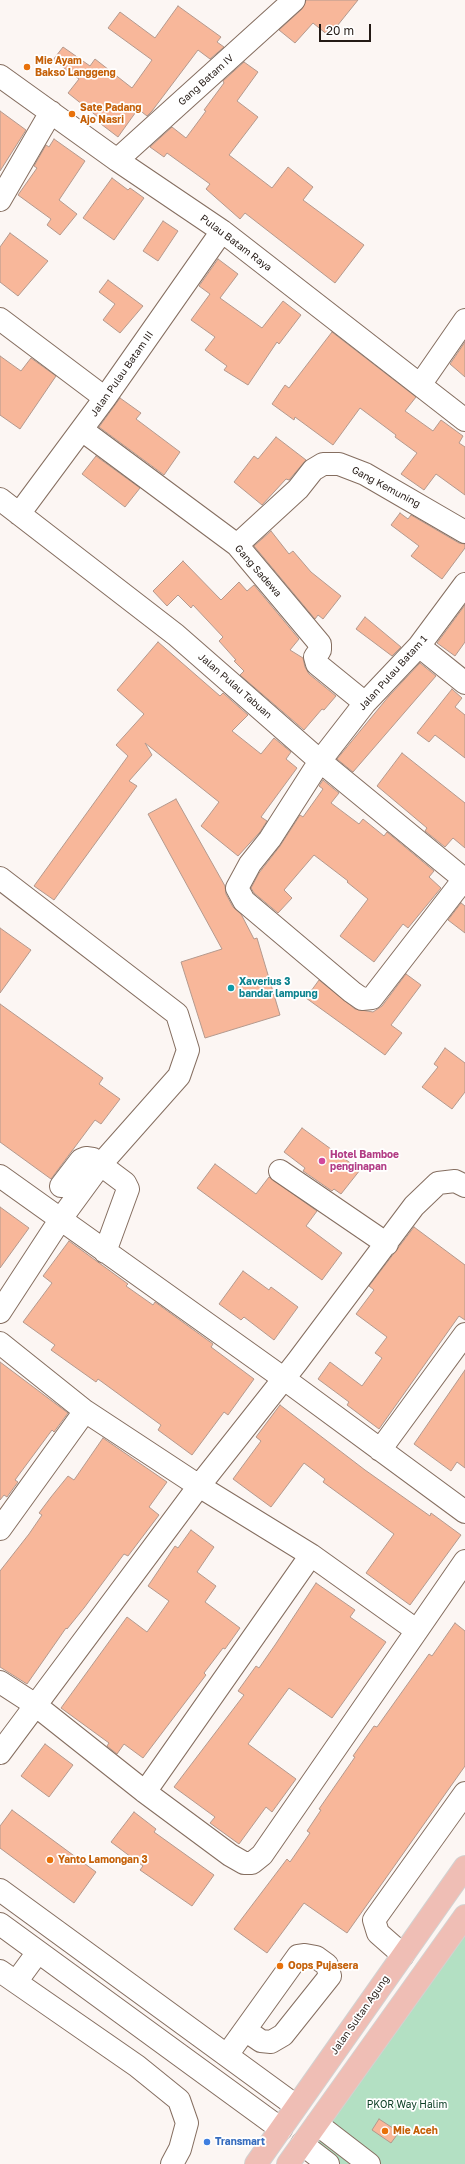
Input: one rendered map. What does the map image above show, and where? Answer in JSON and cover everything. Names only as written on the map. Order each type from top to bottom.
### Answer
[{"type":"main road","name":"Jalan Sultan Agung","points":[[256,2164],[465,1867]]},
{"type":"main road","points":[[288,2164],[465,1916]]},
{"type":"street","name":"Gang Batam IV","points":[[117,160],[294,0]]},
{"type":"street","name":"Pulau Batam Raya","points":[[0,76],[117,160],[222,231],[465,420]]},
{"type":"street","points":[[0,200],[51,112]]},
{"type":"street","name":"Jalan Pulau Batam III","points":[[19,514],[105,398],[222,231]]},
{"type":"street","points":[[0,319],[105,398]]},
{"type":"street","points":[[420,385],[465,320]]},
{"type":"street","name":"Gang Sadewa","points":[[82,430],[237,545],[320,644],[320,650],[315,657],[317,664],[364,703]]},
{"type":"street","name":"Gang Kemuning","points":[[237,545],[298,489],[313,470],[323,464],[339,464],[366,474],[438,514],[465,532]]},
{"type":"street","name":"Jalan Pulau Tabuan","points":[[0,499],[176,635],[320,761],[465,879]]},
{"type":"street","name":"Jalan Pulau Batam 1","points":[[465,584],[419,646],[364,703],[320,761],[270,838],[250,864],[237,888],[244,901],[352,992],[362,998],[372,998],[465,879]]},
{"type":"street","points":[[419,646],[465,683]]},
{"type":"street","points":[[0,878],[177,1014],[188,1050],[178,1076],[101,1164],[60,1220],[0,1312]]},
{"type":"street","points":[[61,1186],[81,1160],[86,1158],[93,1159],[101,1164],[116,1174],[125,1183],[128,1189],[105,1252]]},
{"type":"street","points":[[280,1171],[387,1244]]},
{"type":"street","points":[[0,1176],[283,1378],[465,1512]]},
{"type":"street","points":[[0,1753],[34,1704],[199,1486],[387,1244],[414,1206],[438,1183],[455,1181],[465,1186]]},
{"type":"street","points":[[380,1450],[465,1334]]},
{"type":"street","points":[[0,1344],[85,1411],[199,1486],[311,1555],[416,1630]]},
{"type":"street","points":[[0,1529],[85,1411]]},
{"type":"street","points":[[145,1792],[311,1555]]},
{"type":"street","points":[[0,1682],[34,1704],[145,1792],[230,1855],[244,1863],[252,1863],[262,1855],[465,1560]]},
{"type":"street","points":[[403,1955],[378,1933],[374,1920],[465,1793]]},
{"type":"street","points":[[0,1890],[296,2106]]},
{"type":"street","points":[[0,1924],[281,2129]]},
{"type":"street","points":[[38,1952],[8,1977],[137,2066],[179,2100],[187,2123],[180,2149],[172,2164]]},
{"type":"street","points":[[227,2055],[245,2030]]},
{"type":"street","points":[[137,2066],[158,2040]]},
{"type":"street","points":[[317,2124],[369,2164]]},
{"type":"street","points":[[302,2144],[328,2164]]},
{"type":"green space","name":"PKOR Way Halim","points":[[465,1921],[465,2164],[330,2164],[305,2144]]},
{"type":"building","points":[[306,0],[358,0],[329,36],[313,23],[295,43],[279,30],[302,9]]},
{"type":"building","points":[[178,6],[221,37],[217,42],[224,47],[210,59],[198,50],[152,111],[147,116],[138,109],[118,137],[101,124],[103,121],[68,93],[79,79],[53,60],[63,47],[90,66],[95,59],[132,88],[152,60],[108,28],[120,12],[155,38]]},
{"type":"building","points":[[244,62],[258,72],[237,101],[258,117],[229,155],[272,188],[288,167],[313,187],[303,200],[364,245],[335,283],[245,213],[240,219],[206,189],[210,184],[167,153],[164,157],[150,147],[172,127],[186,138],[206,111],[204,110],[224,83],[223,81]]},
{"type":"building","points":[[0,111],[26,130],[0,171]]},
{"type":"building","points":[[54,139],[85,161],[59,200],[77,214],[60,235],[47,225],[51,219],[18,195],[37,168],[34,166],[46,145],[49,147]]},
{"type":"building","points":[[112,178],[128,190],[130,188],[144,198],[114,240],[83,218]]},
{"type":"building","points":[[163,221],[178,231],[158,261],[143,251]]},
{"type":"building","points":[[10,233],[48,261],[18,296],[0,282],[0,247]]},
{"type":"building","points":[[218,259],[238,274],[220,298],[262,328],[283,301],[301,315],[279,344],[277,342],[248,385],[224,370],[227,366],[205,350],[215,337],[191,320],[210,294],[199,286]]},
{"type":"building","points":[[108,280],[143,306],[120,333],[103,320],[115,304],[99,292]]},
{"type":"building","points":[[332,332],[416,397],[405,411],[433,431],[441,420],[463,436],[459,443],[465,447],[465,495],[436,474],[424,490],[401,474],[417,453],[360,408],[333,445],[295,417],[294,420],[272,404],[285,385],[289,388]]},
{"type":"building","points":[[465,342],[465,377],[450,364]]},
{"type":"building","points":[[0,356],[21,371],[31,358],[56,376],[20,429],[0,415]]},
{"type":"building","points":[[120,398],[141,413],[136,419],[180,452],[164,475],[99,427]]},
{"type":"building","points":[[276,437],[306,460],[289,480],[286,479],[262,505],[234,482],[254,456],[258,459]]},
{"type":"building","points":[[96,456],[140,488],[125,507],[82,474]]},
{"type":"building","points":[[400,513],[408,519],[411,515],[459,543],[465,544],[465,548],[442,579],[411,556],[419,546],[391,525]]},
{"type":"building","points":[[271,531],[289,554],[293,551],[311,572],[341,596],[323,619],[318,615],[315,619],[254,546]]},
{"type":"building","points":[[183,561],[221,600],[239,582],[247,591],[254,585],[299,639],[290,650],[303,658],[305,667],[309,674],[336,696],[324,710],[322,709],[304,730],[240,675],[244,671],[234,661],[236,660],[219,641],[223,637],[193,605],[191,608],[178,595],[167,606],[153,591]]},
{"type":"building","points":[[465,605],[465,642],[455,656],[437,643]]},
{"type":"building","points":[[365,617],[401,647],[392,656],[356,629]]},
{"type":"building","points":[[158,642],[220,696],[223,693],[248,715],[232,731],[261,754],[274,738],[291,752],[286,759],[297,768],[261,817],[267,821],[260,832],[238,856],[201,826],[219,802],[145,743],[152,755],[129,781],[137,786],[54,900],[34,886],[128,756],[116,745],[144,714],[117,690]]},
{"type":"building","points":[[420,663],[436,676],[353,772],[337,759],[389,696]]},
{"type":"building","points":[[452,689],[462,698],[455,707],[465,715],[465,758],[435,735],[429,742],[417,733]]},
{"type":"building","points":[[402,753],[465,803],[465,848],[453,838],[445,847],[425,831],[427,828],[377,786]]},
{"type":"building","points":[[323,780],[339,793],[331,803],[359,824],[363,819],[384,836],[387,832],[434,871],[429,877],[441,888],[408,928],[403,924],[374,962],[340,936],[368,899],[347,882],[348,881],[314,855],[284,890],[292,898],[278,913],[254,893],[251,888],[259,873],[280,846],[300,815],[303,817],[323,789],[319,786]]},
{"type":"building","points":[[176,799],[225,886],[226,894],[233,907],[241,914],[254,939],[257,938],[280,1015],[205,1038],[181,962],[222,949],[148,814]]},
{"type":"building","points":[[461,903],[465,906],[465,933],[448,920]]},
{"type":"building","points":[[0,928],[31,950],[0,993]]},
{"type":"building","points":[[406,974],[421,985],[391,1025],[402,1033],[385,1055],[306,998],[319,980],[355,1009],[373,1012],[382,1006]]},
{"type":"building","points":[[0,1004],[103,1078],[99,1084],[120,1099],[101,1124],[95,1120],[51,1179],[0,1142]]},
{"type":"building","points":[[445,1048],[465,1063],[465,1092],[452,1109],[422,1087],[438,1067],[434,1064]]},
{"type":"building","name":"Hotel Bamboe penginapan","points":[[302,1128],[360,1170],[341,1194],[334,1189],[332,1191],[303,1171],[305,1168],[284,1152]]},
{"type":"building","points":[[215,1164],[256,1194],[269,1177],[317,1211],[306,1226],[342,1253],[322,1280],[197,1188]]},
{"type":"building","points":[[0,1207],[29,1228],[0,1268]]},
{"type":"building","points":[[414,1227],[465,1265],[465,1320],[459,1316],[379,1429],[347,1405],[349,1402],[318,1379],[330,1362],[362,1386],[382,1358],[375,1353],[387,1337],[356,1314],[374,1290],[369,1286]]},
{"type":"building","points":[[69,1241],[128,1284],[126,1286],[153,1305],[155,1302],[213,1344],[211,1347],[254,1379],[228,1415],[224,1412],[192,1455],[158,1430],[161,1425],[98,1379],[96,1382],[51,1350],[55,1345],[23,1322],[52,1283],[43,1276]]},
{"type":"building","points":[[243,1271],[269,1290],[271,1287],[298,1307],[274,1340],[244,1317],[241,1320],[219,1304]]},
{"type":"building","points":[[0,1362],[68,1413],[54,1432],[52,1430],[15,1480],[18,1482],[7,1497],[4,1495],[0,1500]]},
{"type":"building","points":[[465,1370],[465,1468],[457,1462],[451,1471],[414,1444]]},
{"type":"building","points":[[280,1405],[365,1470],[430,1516],[431,1513],[461,1535],[410,1605],[366,1573],[394,1534],[323,1482],[325,1479],[304,1463],[271,1507],[233,1479],[261,1441],[256,1437]]},
{"type":"building","points":[[103,1438],[167,1482],[149,1507],[159,1515],[128,1556],[124,1554],[84,1608],[67,1629],[66,1628],[27,1684],[0,1667],[0,1571],[29,1534],[42,1515],[39,1513],[51,1497],[68,1476],[74,1480]]},
{"type":"building","points":[[191,1530],[214,1547],[197,1572],[216,1586],[205,1602],[240,1628],[225,1649],[223,1648],[204,1673],[206,1675],[143,1758],[124,1744],[117,1754],[107,1746],[109,1743],[61,1708],[127,1617],[147,1632],[169,1601],[148,1586],[175,1546],[178,1548]]},
{"type":"building","points":[[316,1583],[355,1610],[350,1617],[386,1642],[332,1718],[289,1688],[248,1744],[296,1779],[272,1812],[266,1807],[239,1844],[210,1823],[215,1817],[174,1787],[244,1695],[238,1691],[256,1666],[259,1668]]},
{"type":"building","points":[[455,1623],[465,1631],[465,1766],[347,1933],[304,1903],[267,1953],[234,1929],[287,1859],[290,1862],[310,1833],[307,1831],[321,1810],[319,1809],[355,1757],[353,1756],[374,1726],[377,1727],[429,1654],[432,1656]]},
{"type":"building","points":[[45,1744],[73,1765],[49,1797],[21,1776]]},
{"type":"building","points":[[12,1810],[96,1872],[74,1903],[0,1848],[0,1826]]},
{"type":"building","points":[[134,1812],[156,1829],[154,1832],[214,1875],[192,1906],[140,1870],[143,1866],[111,1842]]},
{"type":"building","name":"Mie Aceh","points":[[379,2119],[399,2132],[391,2143],[372,2130]]},
{"type":"place","name":"Mie Ayam Bakso Langgeng","points":[[27,67]]},
{"type":"place","name":"Sate Padang Ajo Nasri","points":[[72,114]]},
{"type":"place","name":"Xaverius 3 bandar lampung","points":[[231,988]]},
{"type":"place","name":"Hotel Bamboe penginapan","points":[[322,1161]]},
{"type":"place","name":"Yanto Lamongan 3","points":[[50,1860]]},
{"type":"place","name":"Oops Pujasera","points":[[280,1966]]},
{"type":"place","name":"Mie Aceh","points":[[385,2131]]},
{"type":"place","name":"Transmart","points":[[207,2142]]}]
